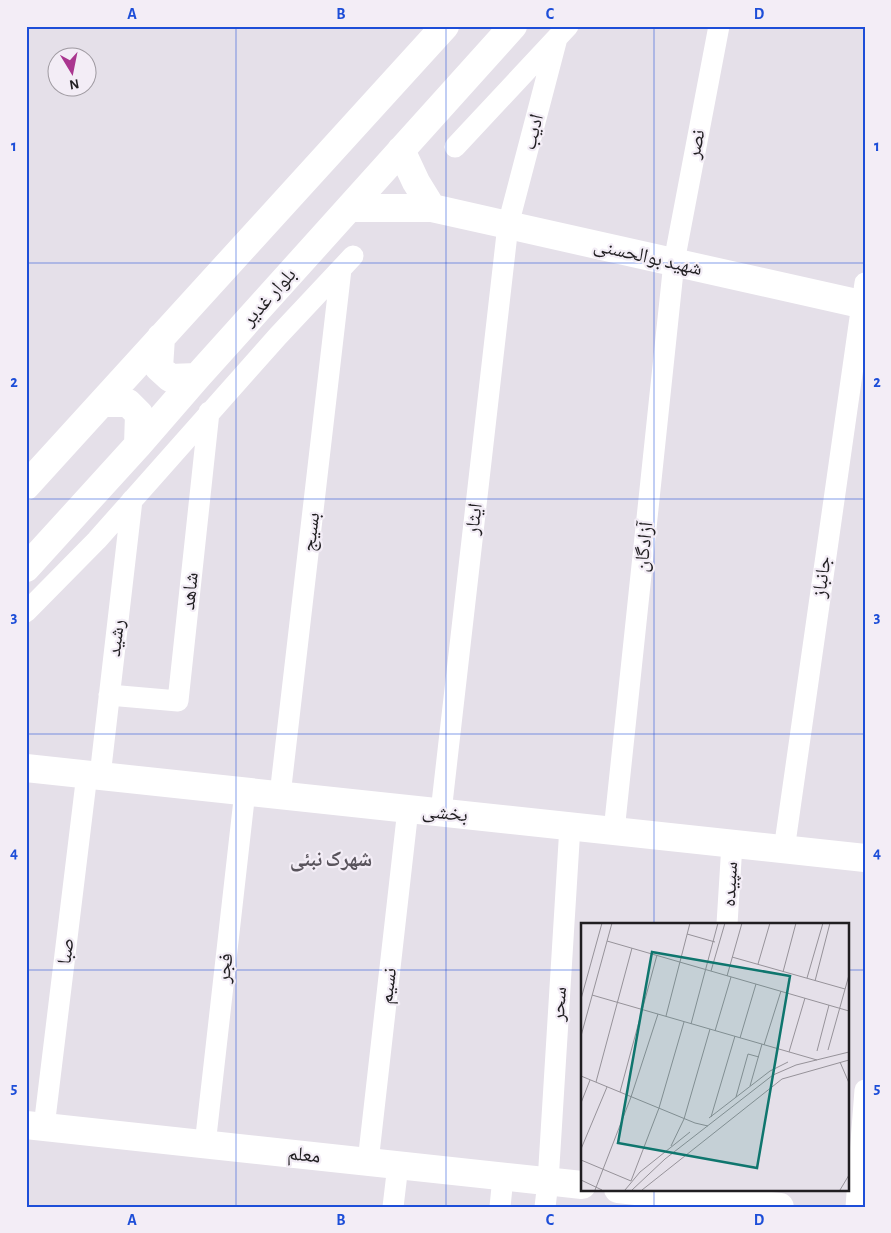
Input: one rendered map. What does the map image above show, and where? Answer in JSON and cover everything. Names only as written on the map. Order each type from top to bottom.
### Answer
[{"type":"street","points":[[26,486],[445,26]]},
{"type":"street","name":"بلوار غدیر","points":[[26,568],[513,26]]},
{"type":"street","name":"نصر","points":[[674,262],[719,26]]},
{"type":"street","points":[[456,147],[562,32]]},
{"type":"street","name":"ادیب","points":[[508,225],[562,32]]},
{"type":"street","points":[[401,150],[416,182],[432,208]]},
{"type":"street","name":"شهید بوالحسنی","points":[[350,208],[432,208],[674,262],[863,298]]},
{"type":"street","name":"ایثار","points":[[440,812],[508,225]]},
{"type":"street","name":"بسیج","points":[[209,412],[347,262],[280,795]]},
{"type":"street","name":"آزادگان","points":[[614,831],[674,262]]},
{"type":"street","name":"جانباز","points":[[784,850],[863,298]]},
{"type":"street","points":[[161,337],[159,368],[170,378],[197,376]]},
{"type":"street","points":[[102,403],[128,403],[139,414],[138,445]]},
{"type":"street","points":[[26,612],[97,540],[209,412]]},
{"type":"street","name":"شاهد","points":[[110,694],[178,702],[209,412]]},
{"type":"street","name":"رشید","points":[[94,775],[110,694],[132,500]]},
{"type":"street","name":"بخشی","points":[[26,768],[865,858]]},
{"type":"street","name":"صبا","points":[[35,1126],[94,775]]},
{"type":"street","name":"فجر","points":[[205,1144],[246,791]]},
{"type":"street","name":"نسیم","points":[[368,1162],[408,809]]},
{"type":"street","name":"سحر","points":[[547,1194],[570,826]]},
{"type":"street","name":"سپیده","points":[[727,923],[732,844]]},
{"type":"street","points":[[856,1207],[865,1090]]},
{"type":"street","name":"معلم","points":[[35,1126],[503,1177],[547,1194],[581,1185]]},
{"type":"street","points":[[393,1207],[398,1166]]},
{"type":"street","points":[[500,1207],[503,1177]]},
{"type":"street","points":[[628,1190],[780,1207]]},
{"type":"district","name":"شهرک نبئی","points":[[331,859]]}]
